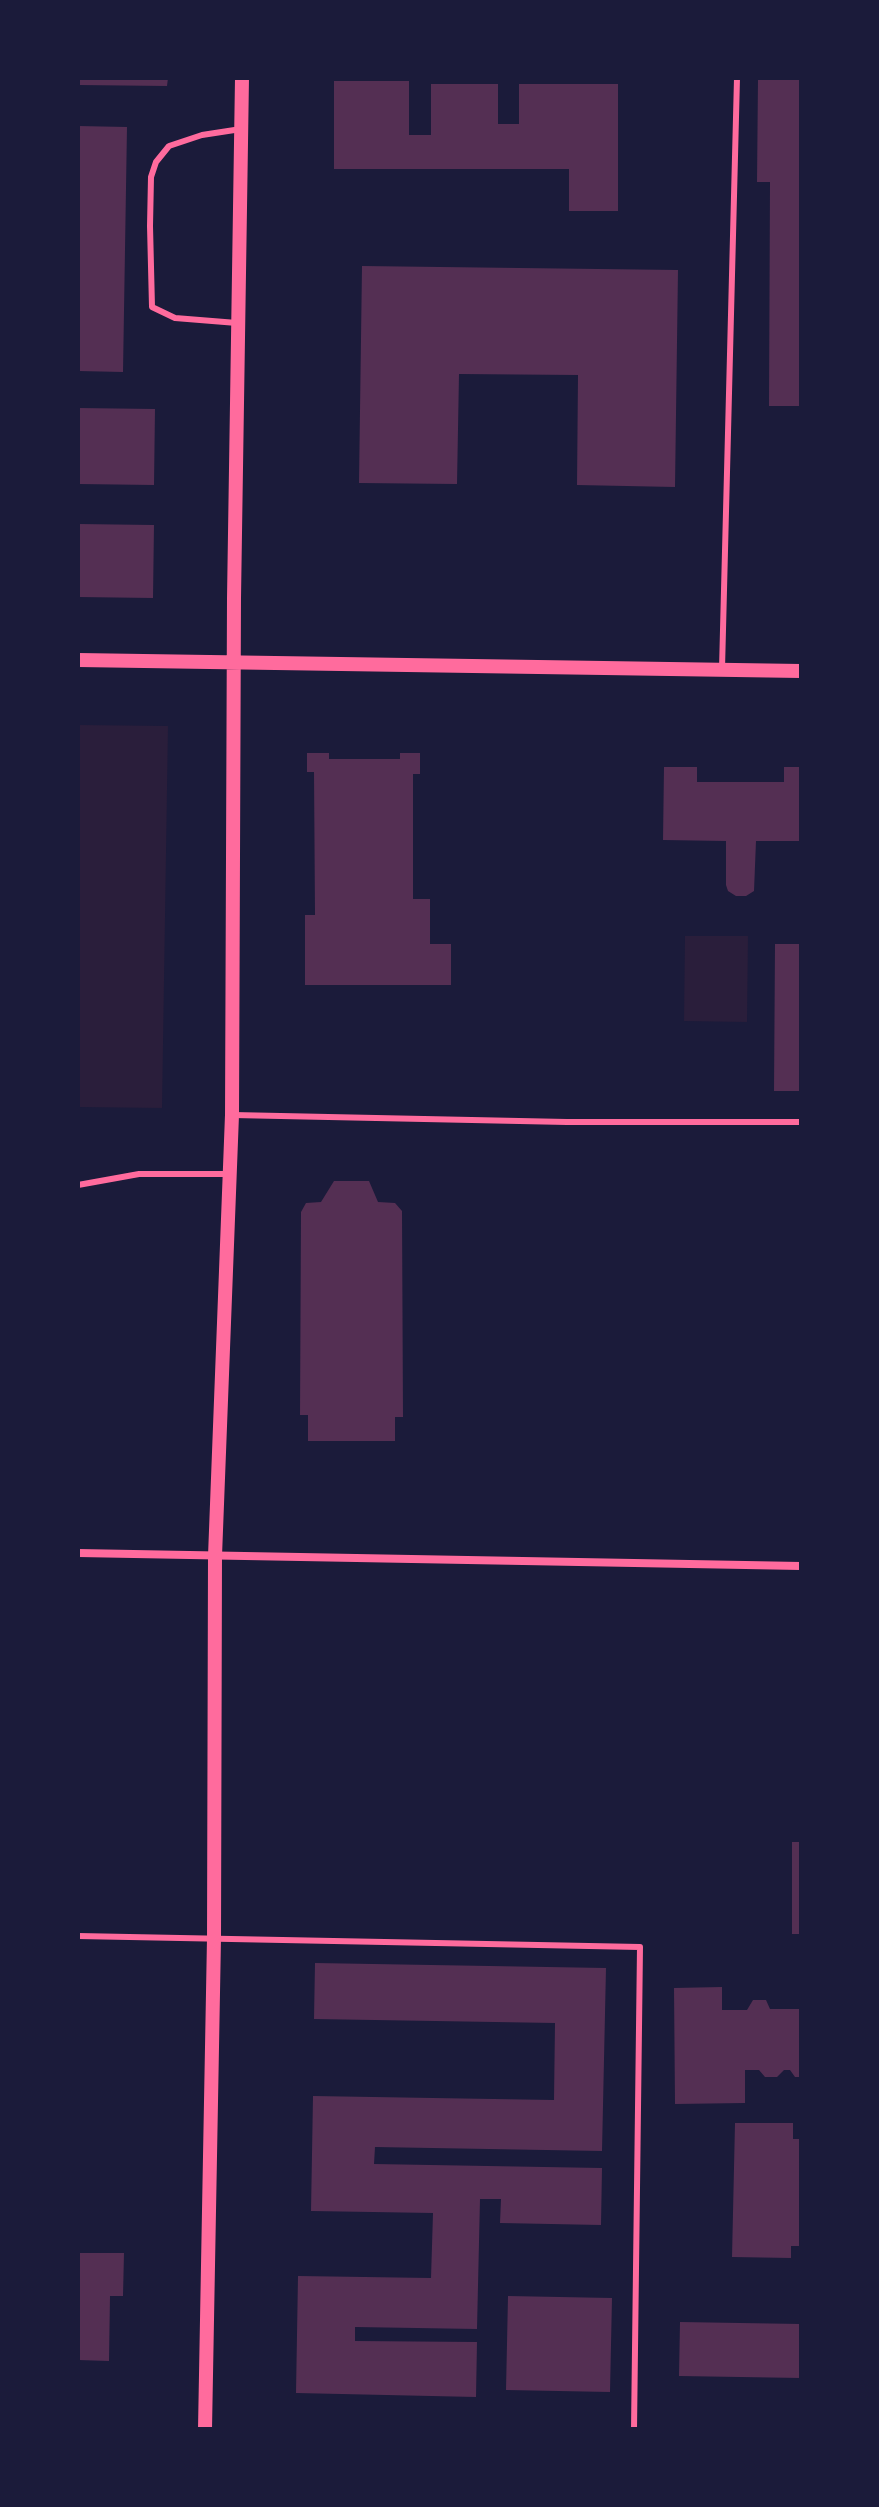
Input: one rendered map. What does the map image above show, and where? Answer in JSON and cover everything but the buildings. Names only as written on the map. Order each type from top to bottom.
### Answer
[{"type":"street","points":[[205,2429],[214,1938],[215,1556],[232,1115],[233,663],[242,78]]},
{"type":"street","points":[[78,660],[801,671]]},
{"type":"street","points":[[78,1553],[801,1566]]},
{"type":"lane","points":[[722,669],[737,78]]},
{"type":"lane","points":[[238,323],[175,318],[152,307],[150,238],[151,177],[156,162],[169,146],[202,135],[241,129]]},
{"type":"lane","points":[[232,1115],[567,1122],[801,1122]]},
{"type":"lane","points":[[78,1185],[139,1174],[229,1174]]},
{"type":"lane","points":[[78,1936],[640,1947],[634,2429]]},
{"type":"shaded area","points":[[78,725],[168,726],[162,1108],[78,1107]]},
{"type":"shaded area","points":[[685,936],[748,936],[747,1022],[684,1021]]}]
